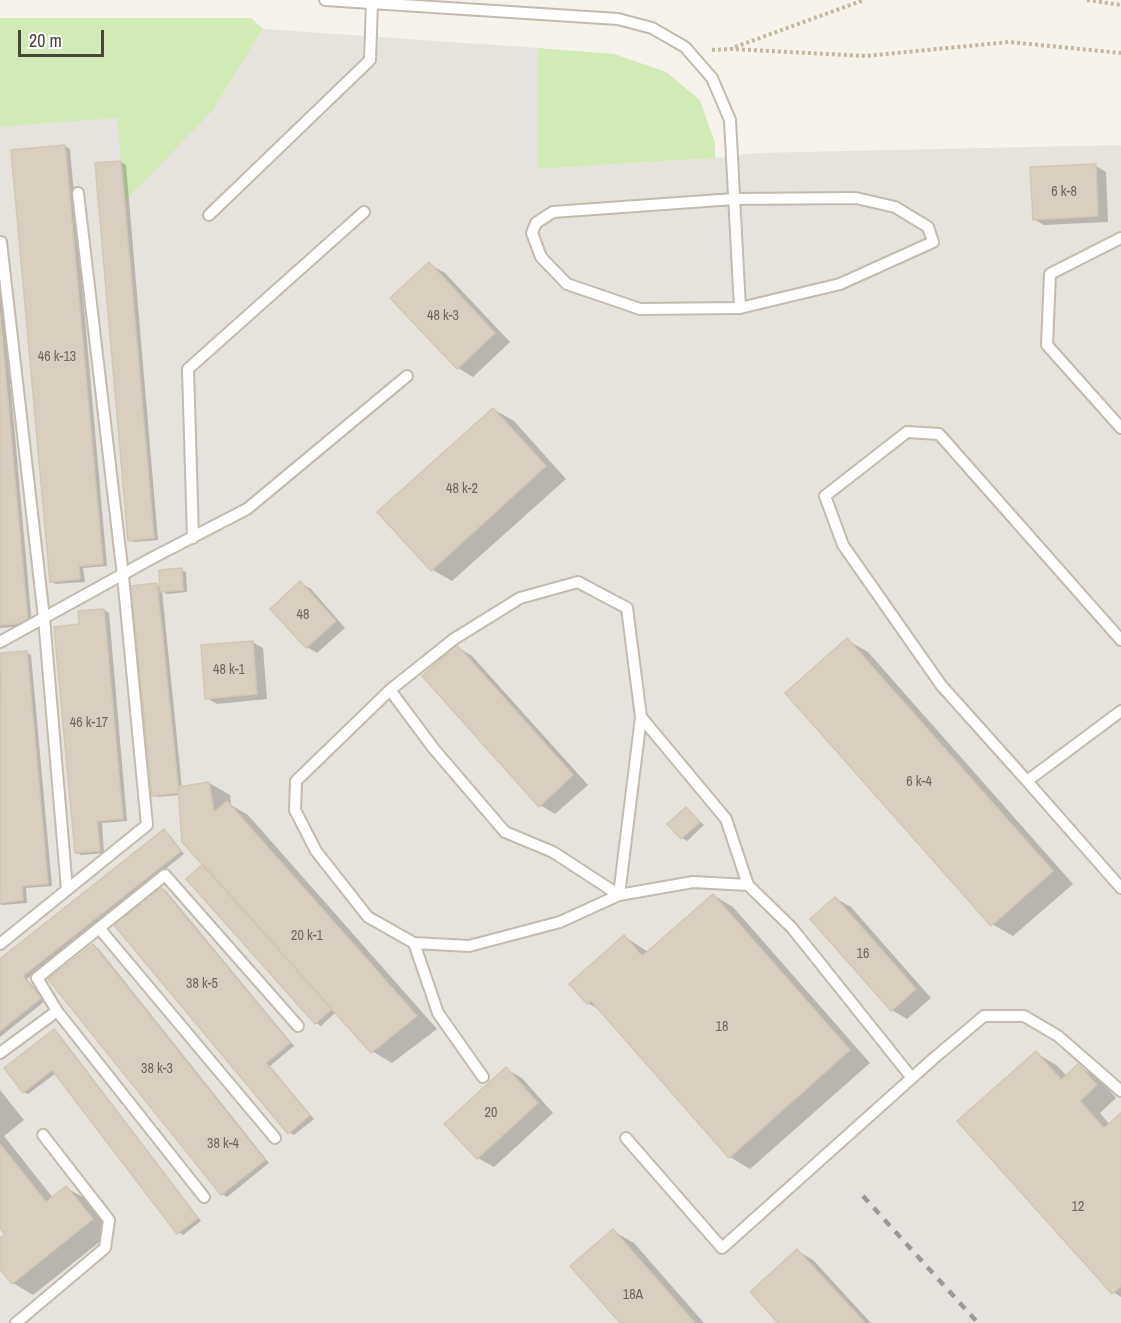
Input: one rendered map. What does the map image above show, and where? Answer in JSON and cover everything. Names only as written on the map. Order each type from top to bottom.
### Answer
[{"type":"lane","points":[[325,0],[618,19],[652,28],[685,47],[712,78],[730,120],[740,308]]},
{"type":"lane","points":[[209,215],[370,60],[372,2]]},
{"type":"lane","points":[[0,944],[147,825],[123,576],[78,193]]},
{"type":"lane","points":[[856,198],[896,207],[928,227],[933,243],[840,284],[740,308],[640,309],[567,284],[542,257],[532,233],[536,223],[553,212],[734,199],[856,198]]},
{"type":"lane","points":[[193,538],[188,369],[364,212]]},
{"type":"lane","points":[[1121,238],[1050,274],[1047,345],[1121,428]]},
{"type":"lane","points":[[1,242],[44,618],[67,890]]},
{"type":"lane","points":[[0,642],[154,557],[247,509],[407,376]]},
{"type":"lane","points":[[1121,640],[939,434],[907,432],[825,496],[843,545],[941,685],[1121,888]]},
{"type":"lane","points":[[619,896],[642,717],[627,608],[579,582],[520,598],[454,639],[390,690],[296,781],[296,810],[316,851],[368,917],[414,943],[469,946],[560,922],[619,896],[693,882],[748,885]]},
{"type":"lane","points":[[390,690],[434,749],[505,832],[553,852],[619,896]]},
{"type":"lane","points":[[1027,781],[1121,711]]},
{"type":"lane","points":[[642,717],[726,819],[748,885],[792,928],[912,1078]]},
{"type":"lane","points":[[204,1197],[57,1011],[38,978],[165,875],[298,1026]]},
{"type":"lane","points":[[99,928],[275,1138]]},
{"type":"lane","points":[[414,943],[438,1013],[483,1077]]},
{"type":"lane","points":[[0,1053],[57,1011]]},
{"type":"lane","points":[[626,1138],[722,1248],[984,1016],[1024,1016],[1058,1036],[1121,1090]]},
{"type":"lane","points":[[16,1323],[105,1248],[109,1220],[43,1136]]},
{"type":"path","points":[[732,49],[864,0]]},
{"type":"path","points":[[1087,0],[1121,5]]},
{"type":"path","points":[[685,47],[866,56],[1009,42],[1121,53]]},
{"type":"shaded area","points":[[263,29],[538,48],[539,169],[715,158],[757,153],[1121,145],[1121,1323],[0,1323],[0,127],[213,110]]},
{"type":"green space","points":[[0,18],[251,18],[263,29],[213,110],[125,201],[117,118],[0,127]]},
{"type":"green space","points":[[538,48],[614,54],[666,72],[700,100],[715,143],[715,158],[538,169]]},
{"type":"building","points":[[65,145],[103,564],[79,566],[80,579],[50,582],[11,150]]},
{"type":"building","points":[[121,161],[154,538],[128,541],[95,163]]},
{"type":"building","points":[[1096,164],[1098,216],[1033,220],[1030,167]]},
{"type":"building","points":[[429,262],[495,333],[457,369],[390,298]]},
{"type":"building","points":[[0,314],[28,623],[0,625]]},
{"type":"building","points":[[493,408],[546,466],[431,571],[377,512]]},
{"type":"building","points":[[182,568],[183,590],[160,592],[159,570]]},
{"type":"building","points":[[300,581],[336,621],[306,648],[270,609]]},
{"type":"building","points":[[157,583],[179,793],[152,796],[131,586]]},
{"type":"building","points":[[104,609],[123,819],[97,821],[100,851],[75,853],[54,627],[79,624],[78,611]]},
{"type":"building","points":[[847,638],[1053,871],[991,926],[785,693]]},
{"type":"building","points":[[253,641],[257,694],[205,699],[201,645]]},
{"type":"building","points":[[457,645],[573,775],[539,807],[422,676]]},
{"type":"building","points":[[27,651],[48,884],[22,886],[23,900],[0,903],[1,653]]},
{"type":"building","points":[[209,782],[214,812],[227,801],[417,1016],[371,1053],[182,842],[178,787]]},
{"type":"building","points":[[686,807],[700,822],[681,839],[667,824]]},
{"type":"building","points":[[164,829],[181,851],[23,976],[41,998],[0,1031],[0,959]]},
{"type":"building","points":[[203,864],[332,1009],[315,1024],[186,879]]},
{"type":"building","points":[[161,887],[290,1043],[266,1063],[310,1115],[288,1134],[114,925]]},
{"type":"building","points":[[713,894],[850,1050],[729,1158],[591,1001],[587,1004],[569,984],[624,935],[642,956]]},
{"type":"building","points":[[835,897],[916,989],[891,1011],[810,919]]},
{"type":"building","points":[[93,944],[265,1160],[221,1195],[48,979]]},
{"type":"building","points":[[54,1029],[198,1218],[177,1234],[52,1070],[23,1093],[4,1068]]},
{"type":"building","points":[[1036,1051],[1061,1080],[1078,1064],[1097,1085],[1080,1101],[1104,1128],[1121,1113],[1121,1286],[1112,1294],[957,1121]]},
{"type":"building","points":[[506,1067],[538,1103],[477,1159],[444,1124]]},
{"type":"building","points":[[0,1144],[46,1202],[66,1186],[93,1219],[12,1284],[0,1269],[0,1238],[5,1234],[0,1228]]},
{"type":"building","points":[[613,1229],[695,1323],[620,1323],[570,1266]]},
{"type":"building","points":[[797,1249],[865,1323],[778,1323],[750,1292]]},
{"type":"railway","points":[[863,1196],[978,1323]]}]
